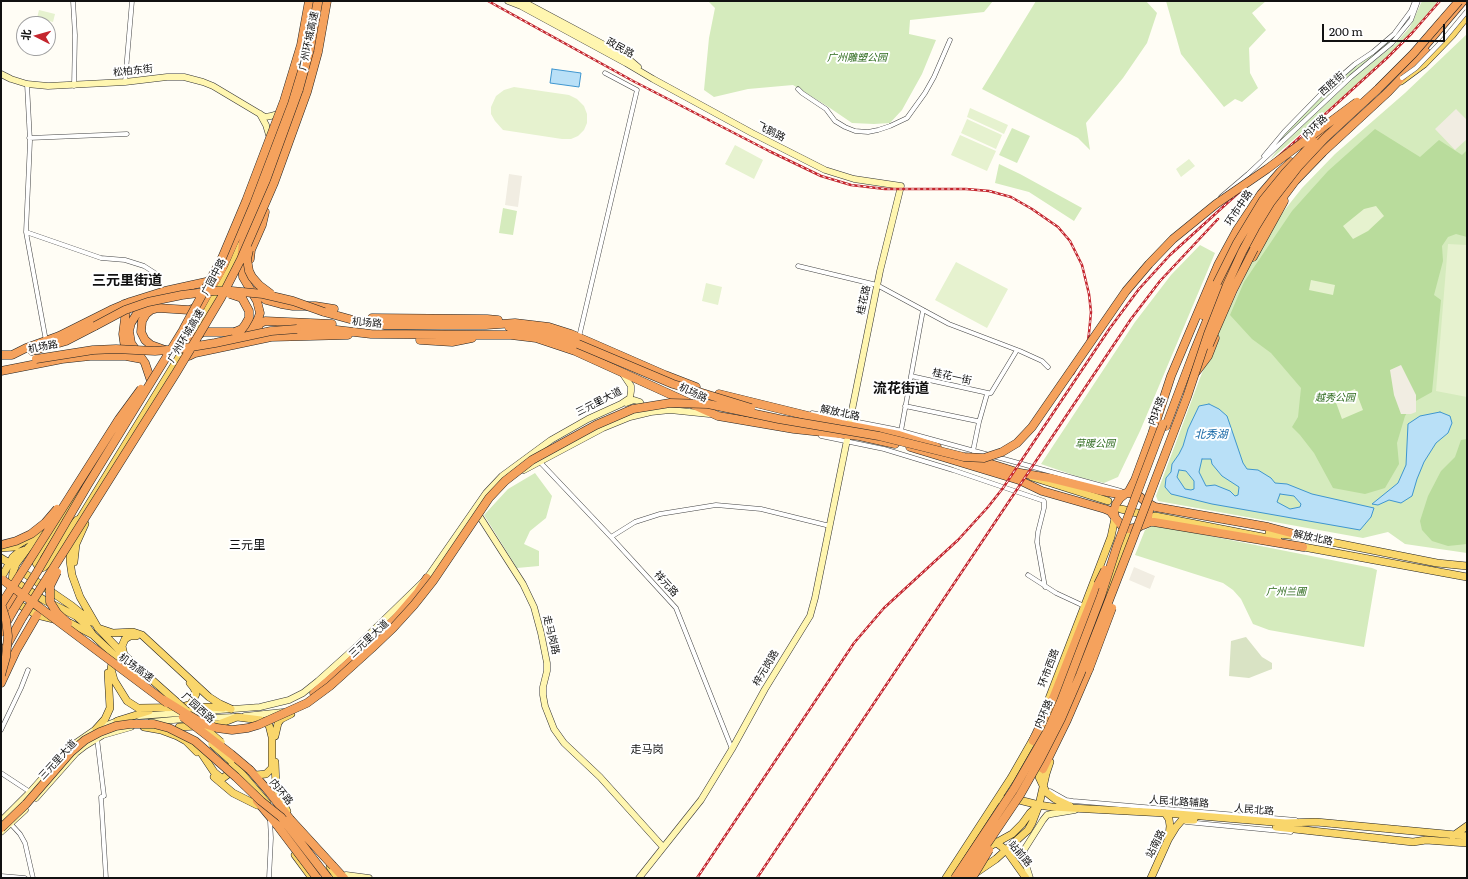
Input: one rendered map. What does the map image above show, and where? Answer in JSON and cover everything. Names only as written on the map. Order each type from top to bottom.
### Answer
[{"type":"highway","name":"广园中路","points":[[201,306],[221,271],[243,222],[295,88],[306,50],[313,1]]},
{"type":"highway","name":"广园中路","points":[[243,242],[278,154],[310,65],[321,1]]},
{"type":"highway","name":"广州环城高速","points":[[1,652],[213,310],[246,248],[274,183],[307,92],[319,46],[328,1]]},
{"type":"highway","points":[[1280,172],[1306,147],[1332,130],[1391,73],[1416,48],[1455,1]]},
{"type":"highway","name":"内环路","points":[[960,878],[1042,742],[1061,701],[1105,599],[1119,544],[1165,425],[1217,283],[1246,226],[1275,185],[1310,146],[1406,55],[1455,1]]},
{"type":"highway","name":"内环路","points":[[960,878],[1020,795],[1047,748],[1068,704],[1187,397],[1210,328],[1235,267],[1255,228],[1271,202],[1288,179],[1315,148],[1400,68],[1459,1]]},
{"type":"highway","name":"环市中路","points":[[1127,493],[1135,480],[1171,376],[1218,265],[1245,216],[1280,172],[1298,158],[1312,151],[1332,130],[1375,96],[1407,66],[1433,38],[1463,1]]},
{"type":"highway","name":"广州环城高速","points":[[1,632],[210,282],[246,201],[290,85],[301,45],[307,2]]},
{"type":"highway","points":[[1187,397],[1230,296],[1254,249],[1285,195],[1295,181],[1318,156],[1372,108],[1399,81],[1429,49],[1467,4]]},
{"type":"highway","points":[[164,700],[191,717],[217,728],[232,730],[243,729],[269,721],[302,707],[316,697],[393,628],[427,589],[485,504],[505,481],[532,460],[596,425],[622,413],[660,404],[708,404],[821,427],[879,436],[964,457],[984,458],[1007,450],[1021,439],[1032,427],[1126,291],[1149,264],[1173,240],[1216,204],[1268,169],[1357,102]]},
{"type":"highway","points":[[1105,599],[1165,425],[1218,292],[1241,243],[1255,218],[1273,192],[1290,172],[1312,151]]},
{"type":"highway","points":[[1142,525],[1149,515],[1146,502],[1196,372],[1208,356],[1244,275],[1295,181]]},
{"type":"highway","points":[[265,212],[249,249],[247,259],[249,271],[252,277],[259,285],[275,297]]},
{"type":"highway","points":[[265,212],[262,225],[251,250],[249,266],[253,285],[263,298],[293,306],[310,305],[324,307],[373,318],[427,322],[487,319],[507,323]]},
{"type":"highway","points":[[224,341],[241,335],[252,328],[259,316],[259,306],[243,277],[241,261],[243,242]]},
{"type":"highway","points":[[1,357],[12,355],[26,348],[59,336],[124,304],[156,294],[206,282],[213,279],[221,271]]},
{"type":"highway","points":[[1152,434],[1189,345],[1217,283]]},
{"type":"highway","points":[[189,341],[203,332],[235,332],[242,329],[249,318],[247,306],[240,297],[214,291]]},
{"type":"highway","name":"机场路","points":[[12,355],[57,344],[132,308],[159,300],[182,295],[214,291],[232,291],[293,301],[353,320],[385,325],[427,322],[486,325],[507,323],[549,327],[579,341],[656,372]]},
{"type":"highway","points":[[150,378],[147,368],[131,343],[129,331],[134,317],[144,307],[159,300]]},
{"type":"highway","points":[[124,304],[126,311],[123,334],[126,356]]},
{"type":"highway","points":[[1,607],[88,478],[128,406],[166,354],[148,343],[143,337],[141,325],[144,318],[149,312],[156,309],[189,310],[201,306]]},
{"type":"highway","points":[[262,338],[258,332],[258,326],[261,322],[265,321],[319,323],[356,327],[385,325]]},
{"type":"highway","points":[[486,325],[537,332],[579,341],[637,370],[690,390],[735,404],[821,427]]},
{"type":"highway","name":"机场路","points":[[1,366],[93,350],[166,354],[271,331],[297,329],[328,329],[371,334],[402,334],[419,339],[452,342],[462,341],[480,335],[518,336],[543,340],[575,351],[650,383],[718,416]]},
{"type":"highway","points":[[189,356],[195,353],[262,338],[280,336],[371,334]]},
{"type":"highway","points":[[1,371],[79,357],[102,355],[126,356],[142,359]]},
{"type":"highway","points":[[650,383],[656,381],[658,376],[656,372]]},
{"type":"highway","name":"解放北路","points":[[656,372],[754,407],[904,437],[1020,476],[1042,491],[1110,511],[1115,518]]},
{"type":"highway","points":[[718,416],[714,402],[716,397],[720,394]]},
{"type":"highway","name":"解放北路","points":[[718,416],[805,430],[859,436],[1020,476],[1050,478],[1113,494],[1127,493]]},
{"type":"highway","points":[[1,545],[26,537],[41,527],[88,478]]},
{"type":"highway","points":[[1303,547],[1154,522],[1130,529],[1121,525],[1115,518],[1114,511],[1120,498],[1127,493],[1139,496],[1155,507],[1262,526],[1306,537]]},
{"type":"highway","points":[[91,509],[51,583],[50,602],[59,616],[110,655],[140,682]]},
{"type":"highway","points":[[1043,769],[1072,710],[1089,669],[1114,601],[1132,541]]},
{"type":"highway","points":[[1033,741],[1054,696],[1098,584],[1119,544]]},
{"type":"highway","name":"机场高速","points":[[1,578],[164,700],[238,759],[256,776]]},
{"type":"highway","points":[[269,721],[295,707],[319,690],[394,620],[418,592],[427,578]]},
{"type":"highway","points":[[1,607],[13,597]]},
{"type":"highway","points":[[1,607],[6,620],[8,636],[6,657],[1,675]]},
{"type":"highway","points":[[1,683],[16,651],[37,615]]},
{"type":"highway","points":[[1,656],[22,618]]},
{"type":"highway","points":[[1,828],[44,784],[71,752],[85,740],[109,728],[136,723],[161,726],[169,728],[201,746],[286,822],[328,878]]},
{"type":"highway","name":"内环路","points":[[256,776],[289,816]]},
{"type":"highway","points":[[3,819],[44,784]]},
{"type":"highway","points":[[243,784],[278,825],[317,878]]},
{"type":"highway","points":[[971,878],[997,838],[1020,795]]},
{"type":"highway","points":[[289,816],[346,877]]},
{"type":"highway","points":[[289,816],[334,878]]},
{"type":"main road","points":[[265,212],[301,118],[316,72],[324,36],[328,1]]},
{"type":"main road","points":[[206,282],[225,244],[277,114],[296,55],[307,2]]},
{"type":"main road","points":[[1399,81],[1424,64],[1452,35],[1467,16]]},
{"type":"main road","points":[[277,114],[288,107]]},
{"type":"main road","points":[[269,135],[269,156]]},
{"type":"main road","points":[[278,154],[282,169]]},
{"type":"main road","points":[[255,171],[256,189]]},
{"type":"main road","points":[[260,200],[272,195]]},
{"type":"main road","points":[[240,208],[243,222]]},
{"type":"main road","name":"广园中路","points":[[98,628],[82,600],[74,580],[70,561],[70,543],[74,530],[189,341],[224,281],[243,242]]},
{"type":"main road","name":"广园中路","points":[[60,520],[81,500],[88,478],[104,464],[201,306]]},
{"type":"main road","points":[[155,397],[170,385],[171,371],[189,356]]},
{"type":"main road","points":[[74,580],[74,557],[78,538],[90,515],[136,439],[189,356]]},
{"type":"main road","points":[[146,395],[150,378]]},
{"type":"main road","points":[[94,635],[65,622],[37,615],[20,605],[13,597],[11,586],[12,572],[28,548],[70,506],[150,378]]},
{"type":"main road","points":[[117,430],[130,423]]},
{"type":"main road","points":[[136,439],[137,427]]},
{"type":"main road","points":[[104,451],[104,464]]},
{"type":"main road","points":[[107,475],[117,471]]},
{"type":"main road","name":"解放北路","points":[[1020,476],[1051,488],[1108,503]]},
{"type":"main road","points":[[1,548],[14,547],[36,535],[70,506]]},
{"type":"main road","points":[[1121,507],[1142,512]]},
{"type":"main road","name":"解放北路","points":[[1467,566],[1437,563],[1306,537],[1276,534],[1155,515],[1264,536],[1303,547],[1467,577]]},
{"type":"main road","points":[[60,520],[37,556],[36,563],[42,568],[49,562],[72,526],[81,517]]},
{"type":"main road","points":[[1114,583],[1119,544],[1115,518]]},
{"type":"main road","name":"环市西路","points":[[946,878],[958,857],[1011,778],[1033,741],[1114,529],[1115,518]]},
{"type":"main road","points":[[49,527],[60,520]]},
{"type":"main road","points":[[1,578],[13,558],[19,552],[28,548],[46,534],[60,520]]},
{"type":"main road","points":[[1043,769],[1046,756],[1077,690],[1103,610],[1105,599],[1110,592],[1142,525]]},
{"type":"main road","points":[[1033,741],[1043,729],[1056,700],[1103,579],[1119,544],[1130,529]]},
{"type":"main road","points":[[1107,547],[1113,539],[1119,544]]},
{"type":"main road","points":[[1101,562],[1103,579]]},
{"type":"main road","name":"广园西路","points":[[24,573],[76,608],[98,628],[121,657],[126,666],[256,776]]},
{"type":"main road","name":"广园西路","points":[[17,583],[44,600],[76,616],[94,635],[121,657],[234,758],[251,783],[323,878]]},
{"type":"main road","points":[[1011,778],[1011,781],[1014,784],[1020,784],[1042,748],[1065,700],[1103,610]]},
{"type":"main road","points":[[971,878],[1006,850],[1028,830],[1032,823],[1039,805],[1049,764],[1084,690],[1103,640],[1103,610]]},
{"type":"main road","points":[[65,622],[75,633],[103,655],[107,663],[110,708],[106,719],[96,729]]},
{"type":"main road","points":[[98,628],[112,634],[133,632],[142,635],[209,697],[217,703],[231,709]]},
{"type":"main road","points":[[181,708],[188,706],[194,700],[196,694],[194,688],[138,636],[130,636],[124,639],[121,657],[112,662],[112,674],[117,687],[127,702],[138,708],[181,708],[210,707],[231,709]]},
{"type":"main road","points":[[117,721],[157,708]]},
{"type":"main road","points":[[303,708],[281,719],[275,731],[276,787],[289,816],[302,830],[338,878]]},
{"type":"main road","points":[[234,758],[227,775],[223,778],[218,776],[199,748],[179,734],[178,730],[181,726],[219,724],[237,717],[264,721],[271,728],[272,768],[266,774],[256,776]]},
{"type":"main road","points":[[136,725],[161,730],[186,741],[195,749],[219,782],[239,797],[257,805]]},
{"type":"main road","points":[[1042,748],[1043,787]]},
{"type":"main road","points":[[1042,748],[1039,770],[1040,780],[1043,787],[1050,796],[1076,808]]},
{"type":"main road","points":[[234,758],[240,782],[312,878]]},
{"type":"main road","name":"人民北路","points":[[997,800],[1015,799],[1039,805],[1076,808],[1131,808],[1165,813],[1204,814],[1285,823],[1316,822],[1455,839]]},
{"type":"main road","points":[[960,878],[964,868],[975,856],[1008,837],[1018,829],[1039,805]]},
{"type":"main road","points":[[1165,813],[1169,819],[1170,826],[1168,840]]},
{"type":"main road","name":"人民北路","points":[[1182,820],[1189,819],[1230,825],[1309,830],[1413,842],[1455,839],[1467,836]]},
{"type":"main road","name":"站南路","points":[[1151,878],[1168,840],[1182,820]]},
{"type":"main road","points":[[1467,826],[1455,839],[1467,844]]},
{"type":"main road","name":"站前路","points":[[976,831],[1006,850],[1026,878]]},
{"type":"main road","points":[[310,841],[321,849],[346,877]]},
{"type":"main road","points":[[964,848],[964,868]]},
{"type":"main road","points":[[964,848],[975,856]]},
{"type":"main road","points":[[295,855],[317,869]]},
{"type":"main road","points":[[958,857],[960,878]]},
{"type":"main road","points":[[960,878],[996,859]]},
{"type":"street","points":[[73,1],[75,35],[74,86]]},
{"type":"street","points":[[125,82],[132,1]]},
{"type":"street","name":"政民路","points":[[508,1],[521,6],[641,72]]},
{"type":"street","name":"政民路","points":[[522,1],[625,56],[636,65],[641,72]]},
{"type":"street","name":"西胜街","points":[[1248,174],[1284,132],[1325,90],[1355,64],[1373,52],[1394,34],[1415,1]]},
{"type":"street","name":"西胜街","points":[[1180,229],[1248,174],[1351,77],[1392,43],[1411,20],[1418,1]]},
{"type":"street","points":[[1399,81],[1416,68],[1467,11]]},
{"type":"street","points":[[798,89],[826,108],[835,122],[856,131],[868,132],[878,130],[907,118],[925,94],[950,40]]},
{"type":"street","name":"飞鹅路","points":[[641,72],[752,133],[825,170],[854,179],[901,186]]},
{"type":"street","points":[[579,341],[637,90],[605,73]]},
{"type":"street","name":"松柏东街","points":[[1,74],[27,84],[48,86],[74,86],[172,77],[192,79],[223,91],[260,114]]},
{"type":"street","points":[[27,84],[29,138],[26,232],[46,341]]},
{"type":"street","points":[[260,114],[268,117],[277,114]]},
{"type":"street","points":[[260,114],[269,135]]},
{"type":"street","points":[[29,138],[127,134]]},
{"type":"street","name":"桂花路","points":[[850,420],[878,285],[901,186]]},
{"type":"street","points":[[26,232],[101,258],[125,260],[144,266],[155,273]]},
{"type":"street","points":[[798,266],[878,285],[949,324],[1017,350],[1042,361],[1048,367]]},
{"type":"street","points":[[901,430],[924,310]]},
{"type":"street","points":[[973,451],[980,416],[987,394],[991,393],[1017,350]]},
{"type":"street","name":"三元里大道","points":[[3,819],[30,792],[70,747],[96,729],[117,721],[150,715],[270,705],[289,700],[303,693],[318,682],[427,578],[490,488],[512,467],[530,456],[546,443],[568,430],[621,404],[630,398],[631,386],[625,376],[615,368]]},
{"type":"street","name":"桂花一街","points":[[911,376],[989,394]]},
{"type":"street","points":[[621,404],[634,400],[640,402],[642,411],[635,416]]},
{"type":"street","points":[[905,406],[977,421]]},
{"type":"street","points":[[754,407],[850,420],[901,430],[1127,493]]},
{"type":"street","name":"三元里大道","points":[[1,832],[11,824],[76,753],[97,738],[136,725],[169,720],[237,717],[303,708],[314,702],[372,651],[412,612],[434,585],[480,517],[506,484],[539,462],[611,424],[635,416],[670,410],[718,416]]},
{"type":"street","points":[[530,456],[603,418]]},
{"type":"street","points":[[805,430],[816,434],[847,440],[910,456],[1044,501],[1037,542],[1045,586]]},
{"type":"street","name":"梓元岗路","points":[[639,878],[695,808],[732,749],[765,689],[810,616],[847,440]]},
{"type":"street","name":"祥元路","points":[[539,462],[676,608],[732,749]]},
{"type":"street","points":[[611,537],[635,522],[660,514],[716,505],[760,509],[830,526]]},
{"type":"street","name":"走马岗路","points":[[480,517],[523,584],[534,607],[547,663],[543,695],[545,706],[554,729],[564,743],[593,770],[663,847]]},
{"type":"street","points":[[1028,575],[1066,599],[1084,606]]},
{"type":"street","points":[[1,730],[28,670]]},
{"type":"street","points":[[136,725],[181,726]]},
{"type":"street","points":[[97,738],[104,796],[101,796],[106,878]]},
{"type":"street","points":[[1,773],[30,792]]},
{"type":"street","name":"人民北路辅路","points":[[1043,787],[1066,800],[1131,808],[1204,814]]},
{"type":"street","points":[[1030,878],[1025,862],[1024,850],[1045,817],[1056,813],[1088,808]]},
{"type":"street","points":[[3,819],[11,824],[20,834],[25,843],[33,878]]},
{"type":"street","points":[[269,878],[271,838],[270,821]]},
{"type":"street","points":[[292,836],[298,830],[302,830]]},
{"type":"street","points":[[1,876],[25,878]]},
{"type":"street","points":[[346,877],[369,878]]},
{"type":"green space","name":"广州雕塑公园","points":[[708,1],[993,1],[984,12],[910,20],[909,34],[936,40],[922,74],[902,110],[890,123],[874,124],[852,123],[793,85],[748,89],[714,97],[704,90],[709,38],[715,8]]},
{"type":"green space","points":[[1036,1],[1146,1],[1157,13],[1147,43],[1123,78],[1086,123],[1090,150],[1078,138],[982,89]]},
{"type":"green space","points":[[1166,1],[1266,1],[1252,13],[1266,30],[1249,48],[1250,73],[1258,88],[1242,102],[1235,99],[1224,107],[1181,54]]},
{"type":"green space","points":[[1422,1],[1438,1],[1427,17],[1382,62],[1270,160],[1278,149],[1351,80],[1395,44],[1410,27]]},
{"type":"green space","points":[[39,10],[55,14],[54,16],[38,16]]},
{"type":"green space","points":[[1405,25],[1391,42],[1276,147],[1275,145],[1331,86],[1391,39]]},
{"type":"green space","name":"越秀公园","points":[[1467,34],[1467,553],[1405,544],[1388,532],[1363,538],[1158,501],[1156,496],[1200,378],[1221,327],[1251,263],[1272,226],[1302,188],[1335,154],[1405,93]]},
{"type":"green space","points":[[514,87],[569,95],[577,99],[584,106],[587,114],[587,123],[584,130],[578,136],[571,139],[562,139],[503,130],[491,114],[491,107],[496,96],[504,90]]},
{"type":"green space","points":[[970,108],[1008,125],[1004,134],[967,117]]},
{"type":"green space","points":[[967,119],[1002,135],[996,149],[961,133]]},
{"type":"green space","points":[[1012,128],[1030,136],[1017,163],[999,155]]},
{"type":"green space","points":[[1375,129],[1420,157],[1439,140],[1462,155],[1467,150],[1467,237],[1456,234],[1448,237],[1442,246],[1443,261],[1434,295],[1441,300],[1432,392],[1414,402],[1405,416],[1397,443],[1399,464],[1385,488],[1365,494],[1333,488],[1314,453],[1292,427],[1298,417],[1301,388],[1271,353],[1252,339],[1230,315],[1244,282],[1292,211],[1328,171]]},
{"type":"green space","points":[[960,135],[996,151],[987,171],[951,155]]},
{"type":"green space","points":[[735,145],[763,160],[754,179],[725,164]]},
{"type":"green space","points":[[1189,159],[1195,166],[1181,177],[1176,169]]},
{"type":"green space","points":[[999,164],[1082,208],[1074,221],[1029,192],[995,183]]},
{"type":"green space","points":[[1376,206],[1384,216],[1368,231],[1353,239],[1343,226],[1364,209]]},
{"type":"green space","points":[[503,208],[517,211],[513,235],[499,233]]},
{"type":"green space","points":[[1448,244],[1467,245],[1467,397],[1436,391]]},
{"type":"green space","name":"草暖公园","points":[[1200,245],[1215,253],[1140,431],[1118,477],[1104,483],[1079,477],[1041,464],[1135,322],[1171,275]]},
{"type":"green space","points":[[956,262],[1008,289],[987,328],[935,300]]},
{"type":"green space","points":[[1311,280],[1335,285],[1333,295],[1309,290]]},
{"type":"green space","points":[[706,283],[722,287],[718,305],[702,301]]},
{"type":"green space","points":[[1355,389],[1363,410],[1342,419],[1334,397]]},
{"type":"green space","points":[[1467,439],[1467,544],[1448,546],[1432,541],[1422,530],[1420,521],[1428,496],[1441,471],[1455,457],[1461,440]]},
{"type":"green space","points":[[535,473],[552,496],[546,518],[530,531],[524,544],[539,551],[539,566],[517,568],[484,515],[508,489]]},
{"type":"green space","name":"广州兰圃","points":[[1154,525],[1377,570],[1364,647],[1269,630],[1253,624],[1241,599],[1233,590],[1223,583],[1135,555],[1145,530]]},
{"type":"green space","points":[[1246,637],[1262,657],[1272,663],[1272,669],[1249,678],[1229,676],[1231,641]]},
{"type":"shaded area","points":[[1456,109],[1467,120],[1467,139],[1455,150],[1435,129]]},
{"type":"shaded area","points":[[509,174],[522,176],[518,207],[505,205]]},
{"type":"shaded area","points":[[1401,365],[1416,395],[1416,412],[1411,414],[1401,414],[1394,395],[1390,370]]},
{"type":"shaded area","points":[[1134,567],[1155,576],[1150,589],[1129,580]]},
{"type":"water","points":[[552,69],[581,73],[579,87],[550,83]]},
{"type":"water","name":"北秀湖","points":[[1209,404],[1219,409],[1227,416],[1243,463],[1247,469],[1258,470],[1271,478],[1275,483],[1287,484],[1312,494],[1374,508],[1371,517],[1360,530],[1212,504],[1171,494],[1165,487],[1166,478],[1171,472],[1172,464],[1183,446],[1188,429],[1199,406]],"holes":[[[1202,459],[1211,459],[1212,464],[1222,476],[1239,487],[1238,495],[1235,496],[1230,491],[1215,485],[1206,486],[1199,472]],[[1179,470],[1186,471],[1194,481],[1194,489],[1185,489],[1177,477]],[[1280,494],[1294,496],[1301,504],[1300,507],[1290,509],[1277,502]]]},
{"type":"water","points":[[1440,412],[1450,416],[1452,423],[1448,433],[1436,443],[1424,462],[1412,496],[1401,503],[1389,500],[1378,505],[1372,504],[1398,483],[1406,465],[1408,424],[1420,416]]},
{"type":"tunnel","points":[[1107,505],[1120,509]]},
{"type":"railway","points":[[488,1],[633,81],[821,176],[851,185],[885,189],[966,189],[989,191],[1011,197],[1032,209],[1058,227],[1070,241],[1082,265],[1089,294],[1091,312],[1087,348],[1073,374]]},
{"type":"railway","points":[[697,878],[854,643],[884,608],[958,540],[988,507],[1003,488],[1110,328],[1139,289],[1170,255],[1387,58],[1412,33],[1440,1]]},
{"type":"railway","points":[[757,878],[1131,319],[1160,281],[1218,219]]},
{"type":"district","name":"三元里街道","points":[[127,281]]},
{"type":"district","name":"流花街道","points":[[901,389]]},
{"type":"district","name":"三元里","points":[[247,545]]},
{"type":"district","name":"走马岗","points":[[647,750]]}]
